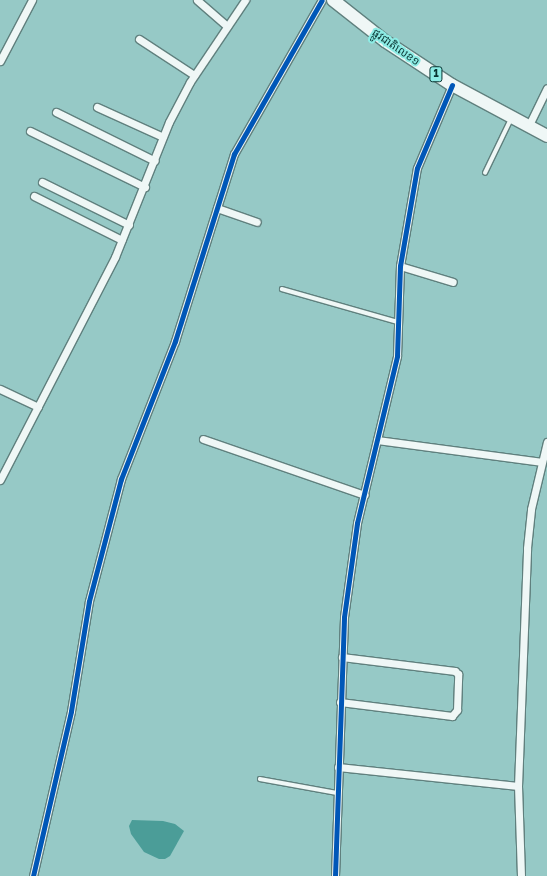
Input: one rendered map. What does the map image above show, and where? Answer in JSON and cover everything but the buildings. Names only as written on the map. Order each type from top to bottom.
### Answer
[{"type":"highway","name":"ផ្លូវជាតិលេខ១","points":[[338,2],[385,41],[452,85],[547,136]]},
{"type":"street","points":[[0,61],[32,0]]},
{"type":"street","points":[[197,0],[228,26]]},
{"type":"street","points":[[0,480],[122,240],[145,187],[163,137],[194,76],[245,0]]},
{"type":"street","points":[[33,876],[71,711],[89,601],[121,479],[175,342],[234,154],[322,0]]},
{"type":"street","points":[[139,39],[194,76]]},
{"type":"street","points":[[335,876],[344,617],[357,523],[365,495],[397,356],[400,266],[416,168],[452,85]]},
{"type":"street","points":[[528,127],[547,88]]},
{"type":"street","points":[[97,106],[163,137]]},
{"type":"street","points":[[56,112],[155,161]]},
{"type":"street","points":[[30,131],[145,187]]},
{"type":"street","points":[[42,182],[129,224]]},
{"type":"street","points":[[34,196],[122,240]]},
{"type":"street","points":[[217,208],[257,222]]},
{"type":"street","points":[[400,266],[453,282]]},
{"type":"street","points":[[0,389],[38,407]]},
{"type":"street","points":[[203,439],[365,495]]},
{"type":"street","points":[[377,440],[541,462]]},
{"type":"street","points":[[521,876],[518,786],[527,548],[531,509],[547,442]]},
{"type":"street","points":[[340,702],[452,716],[457,710],[458,674],[455,671],[342,657]]},
{"type":"street","points":[[338,767],[518,786]]},
{"type":"lane","points":[[485,173],[511,118]]},
{"type":"lane","points":[[282,289],[399,322]]},
{"type":"lane","points":[[260,779],[337,793]]},
{"type":"water","points":[[132,820],[163,821],[175,824],[184,831],[170,856],[165,859],[159,859],[144,852],[131,834],[129,826]]},
{"type":"cycle path","points":[[33,876],[71,711],[89,601],[121,479],[175,341],[234,154],[322,0]]},
{"type":"cycle path","points":[[335,876],[344,617],[357,523],[397,356],[400,266],[417,168],[452,85]]}]
